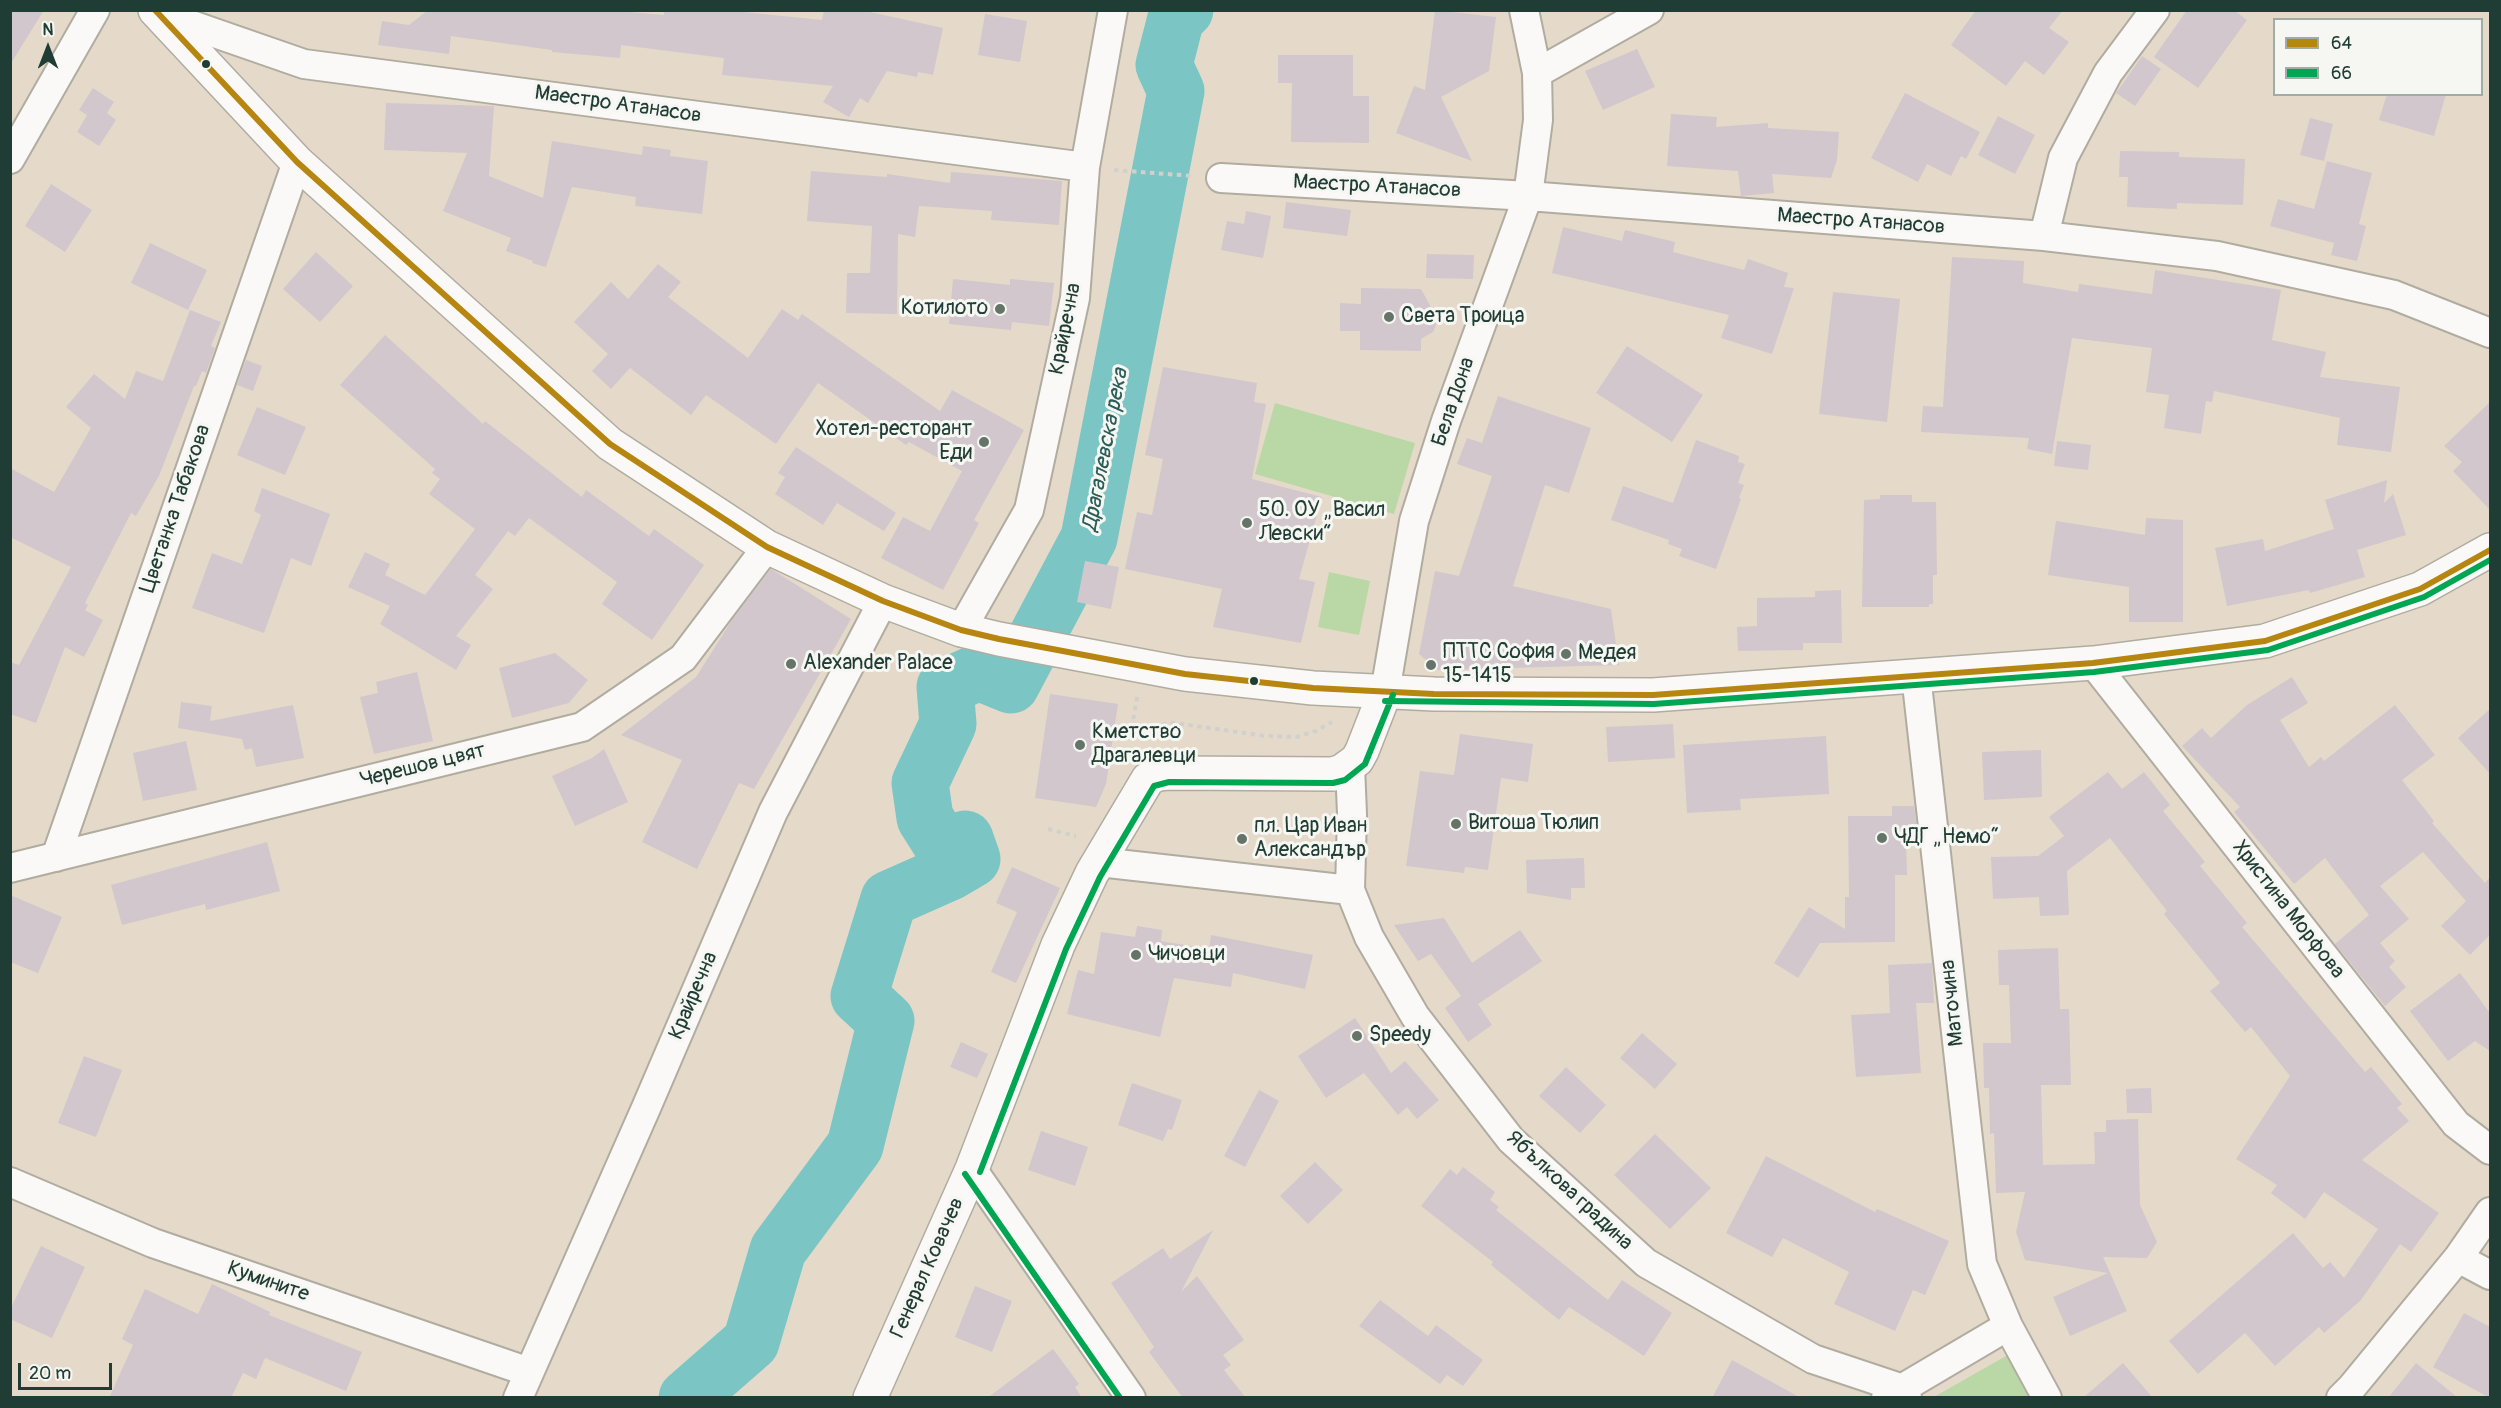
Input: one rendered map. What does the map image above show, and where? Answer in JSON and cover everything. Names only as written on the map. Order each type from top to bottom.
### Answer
[{"type":"main road","points":[[156,12],[297,162],[610,444],[767,547],[883,601],[961,630],[999,639],[1185,674],[1314,688],[1385,692],[1653,695],[2092,663],[2265,641],[2420,589],[2490,550]]},
{"type":"main road","points":[[1350,766],[1362,751],[1385,692]]},
{"type":"main road","name":"Генерал Ковачев","points":[[870,1398],[972,1169],[1058,945],[1099,862],[1148,779],[1158,774],[1333,774],[1350,766]]},
{"type":"street","points":[[10,159],[95,10]]},
{"type":"street","name":"Крайречна","points":[[961,630],[1029,510],[1075,298],[1085,167],[1113,10]]},
{"type":"street","name":"Бела Дона","points":[[1385,692],[1414,521],[1446,421],[1528,196],[1538,120],[1537,73],[1524,10]]},
{"type":"street","points":[[1537,73],[1649,10]]},
{"type":"street","points":[[2044,236],[2063,158],[2108,73],[2156,10]]},
{"type":"street","name":"Маестро Атанасов","points":[[156,12],[304,64],[1085,167]]},
{"type":"street","name":"Цветанка Табакова","points":[[56,857],[297,162]]},
{"type":"street","name":"Маестро Атанасов","points":[[1221,178],[1528,196],[2044,236],[2217,256],[2394,295],[2490,333]]},
{"type":"street","name":"Черешов цвят","points":[[10,868],[582,727],[683,658],[767,547]]},
{"type":"street","name":"Крайречна","points":[[518,1398],[651,1097],[773,812],[883,601]]},
{"type":"street","name":"Христина Морфова","points":[[2092,663],[2456,1124],[2490,1150]]},
{"type":"street","name":"Маточина","points":[[1916,675],[1982,1264],[2008,1326]]},
{"type":"street","name":"Ябълкова градина","points":[[1350,766],[1352,814],[1350,890],[1369,936],[1415,1016],[1511,1140],[1646,1263],[1813,1359],[1899,1395]]},
{"type":"street","points":[[1099,862],[1350,890]]},
{"type":"street","points":[[972,1169],[1131,1398]]},
{"type":"street","name":"Кумините","points":[[10,1182],[153,1243],[529,1372]]},
{"type":"street","points":[[2341,1398],[2458,1258],[2490,1212]]},
{"type":"street","points":[[2458,1258],[2490,1275]]},
{"type":"street","points":[[1899,1395],[2008,1326],[2047,1398]]},
{"type":"path","points":[[1126,171],[1221,178]]},
{"type":"path","points":[[1138,692],[1132,727],[1154,731],[1168,722],[1265,736],[1296,737],[1316,731],[1331,723]]},
{"type":"green space","points":[[1275,403],[1415,443],[1394,514],[1255,474]]},
{"type":"green space","points":[[1329,572],[1370,581],[1359,635],[1318,627]]},
{"type":"green space","points":[[2013,1352],[2039,1398],[1932,1398]]},
{"type":"building","points":[[10,10],[44,10],[10,65]]},
{"type":"building","points":[[428,10],[608,10],[664,15],[664,10],[724,10],[822,20],[824,10],[861,10],[943,28],[933,75],[918,72],[917,77],[887,71],[868,103],[860,98],[849,117],[823,102],[833,86],[722,75],[724,58],[621,45],[620,58],[552,52],[552,50],[451,36],[449,54],[378,45],[382,21],[409,25]]},
{"type":"building","points":[[1435,10],[1496,17],[1489,71],[1441,97],[1472,161],[1396,133],[1414,86],[1425,90]]},
{"type":"building","points":[[1976,10],[2063,10],[2049,28],[2069,42],[2044,75],[2025,61],[2006,86],[1951,45]]},
{"type":"building","points":[[2187,10],[2234,10],[2247,20],[2198,88],[2154,57]]},
{"type":"building","points":[[985,14],[1027,21],[1020,62],[978,55]]},
{"type":"building","points":[[1637,49],[1655,87],[1603,110],[1585,71]]},
{"type":"building","points":[[1278,55],[1353,55],[1353,96],[1369,96],[1369,143],[1291,142],[1292,83],[1278,83]]},
{"type":"building","points":[[2142,56],[2161,69],[2135,106],[2116,93]]},
{"type":"building","points":[[93,88],[114,102],[107,113],[116,120],[99,146],[77,132],[87,115],[79,110]]},
{"type":"building","points":[[1905,93],[1980,132],[1966,159],[1961,156],[1951,176],[1927,164],[1918,182],[1871,158]]},
{"type":"building","points":[[2386,96],[2445,96],[2434,136],[2379,120]]},
{"type":"building","points":[[386,103],[494,106],[489,176],[543,198],[552,141],[642,155],[643,146],[671,150],[670,156],[708,161],[702,214],[635,206],[636,197],[572,187],[546,267],[532,263],[533,261],[506,251],[511,238],[443,211],[467,153],[384,150]]},
{"type":"building","points":[[1671,114],[1717,117],[1716,127],[1768,123],[1768,128],[1839,132],[1837,160],[1831,178],[1772,174],[1774,193],[1741,196],[1738,171],[1667,166]]},
{"type":"building","points":[[1998,116],[2035,135],[2015,174],[1978,155]]},
{"type":"building","points":[[2310,118],[2333,124],[2324,161],[2300,155]]},
{"type":"building","points":[[2120,151],[2179,152],[2179,157],[2245,159],[2243,205],[2177,203],[2177,209],[2127,207],[2128,177],[2119,177]]},
{"type":"building","points":[[2327,161],[2372,173],[2359,224],[2366,226],[2357,261],[2331,255],[2334,243],[2270,226],[2278,199],[2314,209]]},
{"type":"building","points":[[811,171],[887,177],[887,174],[950,183],[951,172],[1062,181],[1059,225],[991,220],[992,211],[919,206],[915,237],[898,234],[897,314],[846,313],[847,273],[870,273],[872,226],[807,221]]},
{"type":"building","points":[[51,184],[92,210],[65,252],[25,226]]},
{"type":"building","points":[[1286,202],[1351,210],[1347,236],[1283,228]]},
{"type":"building","points":[[1246,211],[1271,216],[1263,258],[1221,250],[1227,221],[1244,224]]},
{"type":"building","points":[[1563,227],[1622,241],[1625,230],[1675,242],[1673,252],[1744,270],[1748,259],[1788,273],[1784,287],[1794,288],[1772,354],[1721,338],[1729,315],[1552,273]]},
{"type":"building","points":[[150,243],[207,270],[188,310],[131,283]]},
{"type":"building","points":[[316,252],[353,286],[320,322],[283,289]]},
{"type":"building","points":[[1427,254],[1474,255],[1473,279],[1426,278]]},
{"type":"building","points":[[1952,257],[2024,261],[2023,283],[2078,292],[2079,284],[2152,294],[2155,270],[2281,290],[2272,340],[2326,352],[2320,377],[2400,387],[2391,452],[2337,445],[2340,418],[2214,391],[2212,402],[2206,401],[2201,434],[2164,428],[2169,395],[2146,392],[2152,348],[2072,338],[2052,454],[2027,449],[2029,438],[1921,432],[1923,406],[1943,407]]},
{"type":"building","points":[[658,264],[681,282],[668,297],[748,358],[782,309],[798,320],[802,314],[940,411],[952,390],[1024,430],[974,520],[979,523],[943,590],[881,558],[903,517],[930,531],[962,471],[909,442],[906,445],[818,383],[776,444],[706,395],[691,415],[630,368],[611,389],[592,371],[608,354],[574,322],[611,282],[628,299]]},
{"type":"building","points":[[953,279],[1010,285],[1010,279],[1054,283],[1049,326],[1012,322],[1011,330],[949,324]]},
{"type":"building","name":"Света Троица","points":[[1361,288],[1421,289],[1438,320],[1433,332],[1421,339],[1421,351],[1360,350],[1360,331],[1340,331],[1340,303],[1361,304]]},
{"type":"building","points":[[1833,292],[1900,299],[1887,422],[1819,414]]},
{"type":"building","points":[[190,310],[221,322],[211,346],[215,348],[206,373],[202,371],[194,386],[159,476],[136,516],[131,513],[85,603],[88,605],[85,610],[103,620],[84,657],[65,647],[36,723],[10,714],[10,662],[19,665],[71,567],[10,537],[10,468],[54,492],[91,428],[66,407],[94,374],[125,399],[136,371],[163,381]]},
{"type":"building","points":[[385,335],[483,424],[485,421],[582,497],[586,490],[649,536],[654,529],[704,565],[652,640],[602,604],[617,582],[529,518],[515,536],[508,531],[475,575],[493,589],[456,636],[471,645],[456,670],[380,624],[390,606],[348,587],[365,552],[390,564],[385,575],[425,595],[475,529],[429,494],[440,479],[432,473],[435,469],[340,385]]},
{"type":"building","points":[[1627,346],[1703,395],[1672,442],[1596,393]]},
{"type":"building","points":[[246,360],[262,366],[253,391],[237,385]]},
{"type":"building","points":[[1163,367],[1257,383],[1254,402],[1266,404],[1252,479],[1322,497],[1299,579],[1315,582],[1301,643],[1213,627],[1222,589],[1125,569],[1137,512],[1152,515],[1163,459],[1145,455]]},
{"type":"building","points":[[1498,396],[1591,428],[1569,493],[1545,485],[1513,586],[1611,609],[1619,665],[1438,670],[1419,654],[1435,571],[1459,576],[1492,476],[1457,464],[1467,438],[1482,443]]},
{"type":"building","points":[[2490,402],[2490,510],[2453,471],[2462,462],[2444,446]]},
{"type":"building","points":[[257,407],[306,427],[285,475],[237,455]]},
{"type":"building","points":[[1696,440],[1739,456],[1738,462],[1745,464],[1738,483],[1744,485],[1739,498],[1741,499],[1716,569],[1679,556],[1682,549],[1668,544],[1669,540],[1611,520],[1623,486],[1673,503]]},
{"type":"building","points":[[2057,441],[2091,445],[2088,470],[2054,466]]},
{"type":"building","points":[[796,447],[896,513],[884,531],[837,503],[823,525],[775,494],[785,477],[778,473]]},
{"type":"building","points":[[2387,480],[2384,503],[2393,494],[2406,535],[2357,550],[2365,577],[2310,593],[2309,590],[2227,606],[2215,548],[2263,539],[2265,551],[2334,529],[2325,500]]},
{"type":"building","points":[[262,488],[330,514],[311,566],[291,558],[264,633],[192,608],[212,553],[242,564],[261,515],[254,511]]},
{"type":"building","points":[[1880,495],[1912,495],[1912,502],[1936,502],[1937,575],[1933,575],[1933,604],[1929,604],[1929,607],[1862,607],[1864,500],[1880,499]]},
{"type":"building","points":[[2146,518],[2183,520],[2183,622],[2129,622],[2129,587],[2048,575],[2056,521],[2145,535]]},
{"type":"building","points":[[1085,561],[1119,567],[1111,609],[1077,602]]},
{"type":"building","points":[[771,569],[851,619],[754,789],[739,783],[697,869],[642,842],[682,760],[621,735],[696,677],[732,620]]},
{"type":"building","points":[[1841,590],[1842,643],[1803,643],[1803,650],[1738,651],[1737,627],[1757,626],[1757,598],[1815,597],[1815,591]]},
{"type":"building","points":[[555,653],[588,680],[569,703],[512,718],[499,668]]},
{"type":"building","points":[[417,672],[433,741],[374,754],[360,697],[378,693],[376,682]]},
{"type":"building","points":[[2292,677],[2308,703],[2280,720],[2309,767],[2321,757],[2324,761],[2395,705],[2435,755],[2402,780],[2434,821],[2432,823],[2485,883],[2490,877],[2490,935],[2470,955],[2441,926],[2466,901],[2423,852],[2380,886],[2409,919],[2380,943],[2395,961],[2389,967],[2406,987],[2385,1006],[2335,944],[2369,915],[2325,858],[2294,884],[2234,812],[2240,807],[2182,746],[2202,728],[2211,738],[2247,705]]},
{"type":"building","points":[[1050,694],[1118,704],[1106,784],[1096,807],[1035,798]]},
{"type":"building","points":[[181,702],[212,706],[210,721],[293,705],[304,758],[256,767],[252,748],[245,750],[242,739],[178,728]]},
{"type":"building","points":[[2490,709],[2490,774],[2458,738]]},
{"type":"building","points":[[1673,724],[1675,758],[1608,762],[1606,727]]},
{"type":"building","points":[[1460,734],[1533,744],[1528,782],[1501,778],[1488,870],[1465,867],[1464,873],[1406,866],[1420,771],[1454,775]]},
{"type":"building","points":[[1826,736],[1829,794],[1740,799],[1741,810],[1687,813],[1683,745]]},
{"type":"building","points":[[186,741],[197,790],[143,801],[133,753]]},
{"type":"building","points":[[604,749],[628,802],[575,826],[552,776],[592,758]]},
{"type":"building","points":[[2041,750],[2042,797],[1984,800],[1982,752]]},
{"type":"building","points":[[2108,772],[2122,789],[2144,772],[2170,805],[2163,811],[2205,862],[2200,866],[2247,923],[2242,927],[2365,1072],[2371,1067],[2402,1104],[2397,1108],[2409,1121],[2362,1160],[2439,1213],[2411,1252],[2400,1244],[2361,1300],[2324,1333],[2319,1327],[2275,1366],[2245,1333],[2198,1374],[2169,1341],[2293,1233],[2323,1268],[2330,1262],[2344,1278],[2378,1229],[2324,1192],[2305,1219],[2271,1193],[2277,1185],[2236,1159],[2290,1076],[2251,1027],[2245,1032],[2210,991],[2220,983],[2164,914],[2167,911],[2110,838],[2067,871],[2069,915],[2040,916],[2039,897],[1993,899],[1991,857],[2038,856],[2064,836],[2049,817]]},
{"type":"building","points":[[1892,806],[1914,806],[1916,821],[1916,841],[1906,841],[1907,875],[1895,875],[1895,942],[1820,943],[1798,978],[1774,963],[1809,907],[1845,929],[1845,897],[1849,897],[1848,816],[1892,816]]},
{"type":"building","points":[[267,842],[280,891],[206,910],[205,904],[122,925],[111,885]]},
{"type":"building","points":[[1584,858],[1585,888],[1571,888],[1571,900],[1527,893],[1526,860]]},
{"type":"building","points":[[1012,867],[1060,888],[1016,983],[991,972],[1017,912],[996,903]]},
{"type":"building","points":[[10,895],[62,917],[38,973],[10,962]]},
{"type":"building","points":[[1444,918],[1472,963],[1520,930],[1542,961],[1478,1004],[1492,1025],[1468,1042],[1445,1008],[1461,996],[1431,954],[1418,961],[1394,925]]},
{"type":"building","points":[[1137,926],[1162,930],[1161,941],[1209,949],[1211,935],[1313,955],[1305,989],[1233,973],[1231,987],[1174,978],[1160,1037],[1067,1014],[1078,970],[1094,974],[1101,932],[1135,937]]},
{"type":"building","points":[[2058,948],[2060,1009],[2069,1009],[2071,1085],[2041,1085],[2043,1165],[2095,1164],[2094,1132],[2106,1132],[2106,1120],[2138,1119],[2140,1205],[2157,1242],[2147,1258],[2103,1257],[2127,1311],[2070,1336],[2053,1297],[2108,1273],[2025,1260],[2016,1232],[2025,1192],[1996,1193],[1994,1133],[1990,1134],[1989,1088],[1984,1088],[1983,1043],[2011,1043],[2009,985],[1999,985],[1998,950]]},
{"type":"building","points":[[1932,963],[1934,1003],[1916,1003],[1921,1073],[1856,1077],[1851,1015],[1890,1013],[1888,965]]},
{"type":"building","points":[[2460,973],[2490,1013],[2490,1051],[2475,1041],[2448,1061],[2410,1011]]},
{"type":"building","points":[[1355,1018],[1391,1073],[1405,1061],[1439,1100],[1417,1119],[1407,1107],[1398,1115],[1364,1073],[1326,1098],[1298,1056]]},
{"type":"building","points":[[1642,1033],[1677,1064],[1655,1089],[1620,1058]]},
{"type":"building","points":[[961,1042],[988,1054],[977,1078],[950,1067]]},
{"type":"building","points":[[84,1056],[122,1070],[96,1137],[58,1123]]},
{"type":"building","points":[[1566,1067],[1606,1105],[1580,1133],[1539,1096]]},
{"type":"building","points":[[1132,1083],[1182,1100],[1172,1130],[1168,1129],[1163,1141],[1118,1125]]},
{"type":"building","points":[[2151,1088],[2152,1113],[2127,1113],[2126,1089]]},
{"type":"building","points":[[1259,1090],[1279,1101],[1245,1167],[1224,1156]]},
{"type":"building","points":[[1041,1131],[1088,1147],[1075,1186],[1028,1170]]},
{"type":"building","points":[[1655,1134],[1711,1188],[1670,1229],[1614,1175]]},
{"type":"building","points":[[1766,1156],[1875,1212],[1877,1209],[1949,1241],[1925,1295],[1913,1290],[1895,1331],[1834,1304],[1849,1272],[1783,1238],[1772,1257],[1726,1233]]},
{"type":"building","points":[[1315,1162],[1343,1190],[1308,1224],[1280,1196]]},
{"type":"building","points":[[1463,1167],[1495,1192],[1490,1200],[1499,1207],[1496,1210],[1608,1300],[1622,1280],[1672,1313],[1644,1356],[1569,1307],[1559,1320],[1491,1265],[1493,1262],[1421,1206],[1450,1169],[1457,1175]]},
{"type":"building","points":[[1213,1230],[1181,1292],[1197,1276],[1244,1340],[1223,1355],[1231,1365],[1224,1370],[1246,1398],[1183,1398],[1149,1352],[1154,1347],[1111,1283],[1163,1248],[1170,1259]]},
{"type":"building","points":[[41,1246],[85,1267],[52,1338],[10,1319],[10,1310]]},
{"type":"building","points":[[212,1284],[270,1312],[269,1315],[362,1352],[346,1391],[265,1358],[256,1379],[243,1373],[231,1398],[109,1398],[133,1345],[122,1339],[145,1289],[198,1314]]},
{"type":"building","points":[[975,1286],[1012,1301],[992,1352],[955,1337]]},
{"type":"building","points":[[1380,1300],[1428,1336],[1436,1325],[1483,1360],[1463,1386],[1447,1375],[1440,1384],[1359,1326]]},
{"type":"building","points":[[2464,1313],[2490,1327],[2490,1398],[2433,1367]]},
{"type":"building","points":[[1053,1349],[1079,1384],[1075,1387],[1082,1398],[987,1398]]},
{"type":"building","points":[[1732,1360],[1801,1398],[1712,1398]]},
{"type":"building","points":[[2123,1363],[2153,1398],[2083,1398]]},
{"type":"building","points":[[2416,1363],[2458,1398],[2388,1398]]},
{"type":"waterway","name":"Драгалевска река","points":[[687,1398],[751,1342],[778,1250],[855,1146],[886,1021],[859,996],[889,899],[950,872],[972,859],[965,839],[942,845],[925,818],[920,783],[948,724],[945,687],[979,672],[1011,685],[1089,538],[1176,91],[1164,65],[1176,18],[1185,10]]},
{"type":"transit line","name":"64","points":[[155,10],[297,162],[610,444],[767,547],[883,601],[961,630],[999,639],[1185,674],[1313,688],[1434,694],[1653,695],[2093,663],[2265,641],[2420,589],[2490,550]]},
{"type":"transit line","name":"66","points":[[1385,701],[1654,704],[2094,672],[2268,650],[2424,597],[2490,560]]},
{"type":"transit line","name":"66","points":[[980,1172],[1066,949],[1100,877],[1154,786],[1169,782],[1333,783],[1345,780],[1365,764],[1393,695]]},
{"type":"transit line","name":"66","points":[[965,1174],[1120,1398]]},
{"type":"place","name":"Котилото","points":[[1000,309]]},
{"type":"place","name":"Света Троица","points":[[1389,317]]},
{"type":"place","name":"Хотел-ресторант Еди","points":[[984,442]]},
{"type":"place","name":"50. ОУ „Васил Левски“","points":[[1247,523]]},
{"type":"place","name":"Медея","points":[[1566,654]]},
{"type":"place","name":"Alexander Palace","points":[[791,664]]},
{"type":"place","name":"ПТТС София 15-1415","points":[[1431,665]]},
{"type":"place","name":"Кметство Драгалевци","points":[[1080,745]]},
{"type":"place","name":"Витоша Тюлип","points":[[1456,824]]},
{"type":"place","name":"ЧДГ „Немо“","points":[[1882,838]]},
{"type":"place","name":"пл. Цар Иван Александър","points":[[1242,839]]},
{"type":"place","name":"Чичовци","points":[[1136,955]]},
{"type":"place","name":"Speedy","points":[[1357,1036]]}]
